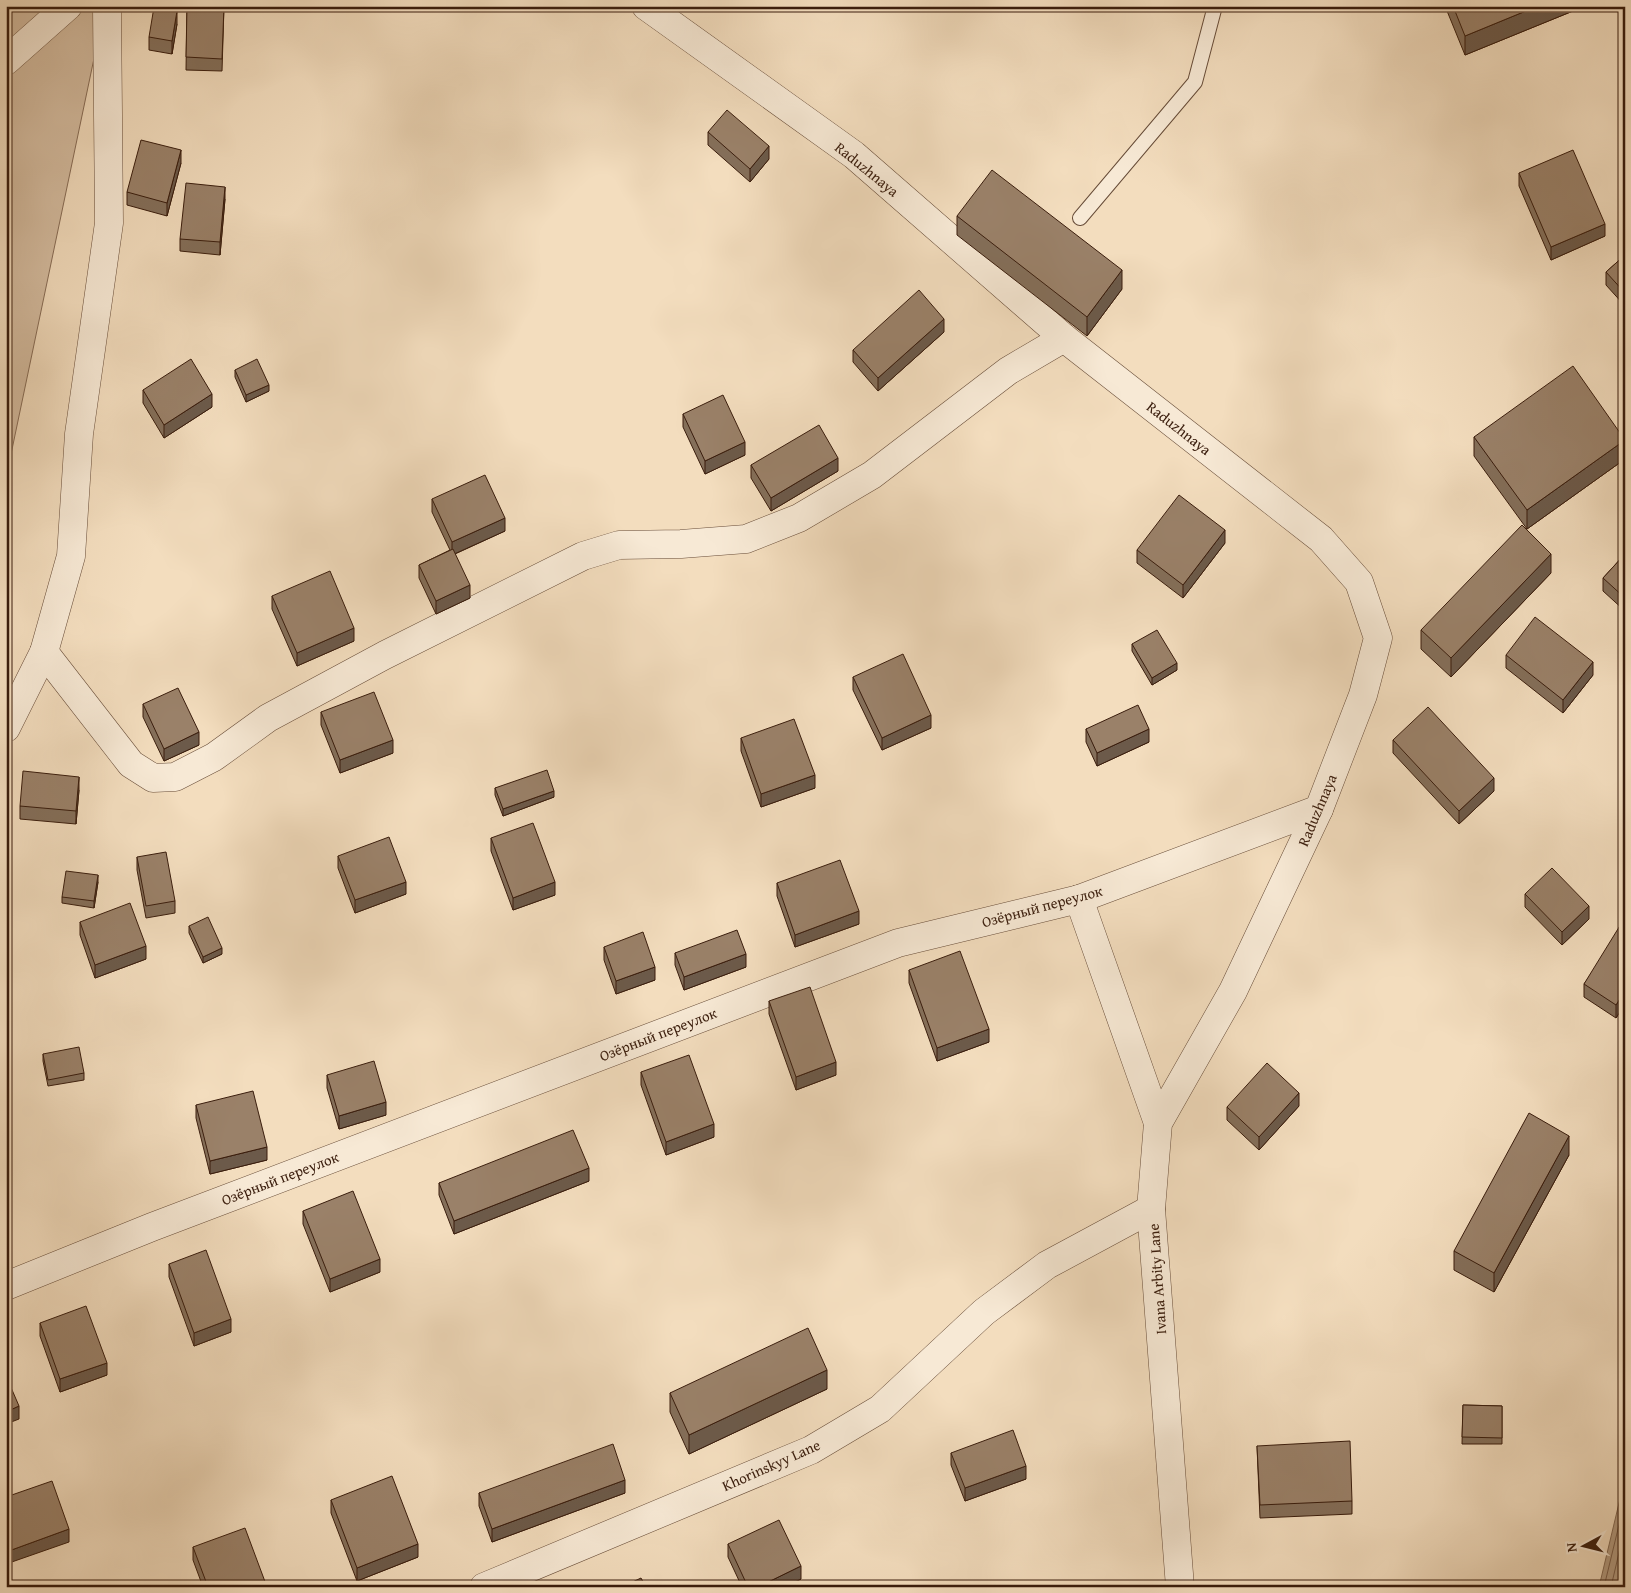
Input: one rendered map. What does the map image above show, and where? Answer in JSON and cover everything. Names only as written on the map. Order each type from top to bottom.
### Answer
[{"type":"street","points":[[6,61],[68,6]]},
{"type":"street","points":[[6,728],[44,652],[71,556],[79,434],[109,223],[106,6]]},
{"type":"street","name":"Raduzhnaya","points":[[646,6],[854,155],[1064,338],[1321,539],[1359,582],[1378,638],[1363,695],[1319,809],[1233,991]]},
{"type":"street","points":[[44,652],[131,764],[153,778],[176,777],[214,757],[268,718],[385,655],[583,556],[619,545],[681,544],[746,539],[799,518],[872,475],[1008,371],[1064,338]]},
{"type":"street","name":"Озёрный переулок","points":[[6,1286],[162,1223],[898,942],[1079,899],[1319,809]]},
{"type":"street","points":[[1079,899],[1158,1123]]},
{"type":"street","name":"Ivana Arbity Lane","points":[[1180,1587],[1151,1209],[1158,1123],[1233,991]]},
{"type":"street","name":"Khorinskyy Lane","points":[[484,1587],[811,1450],[880,1409],[984,1312],[1048,1266],[1151,1209]]},
{"type":"lane","points":[[1080,218],[1195,82],[1215,6]]},
{"type":"shaded area","points":[[6,6],[105,6],[6,478]]},
{"type":"water","points":[[1625,1478],[1625,1587],[1599,1587]]},
{"type":"building","points":[[187,6],[224,6],[222,59],[186,57]]},
{"type":"building","points":[[1453,6],[1538,6],[1465,36]]},
{"type":"building","points":[[154,7],[177,11],[172,41],[149,37]]},
{"type":"building","points":[[727,110],[769,146],[750,169],[708,132]]},
{"type":"building","points":[[141,140],[181,150],[167,203],[127,192]]},
{"type":"building","points":[[1573,150],[1605,224],[1551,247],[1519,173]]},
{"type":"building","points":[[992,170],[1122,270],[1087,317],[957,216]]},
{"type":"building","points":[[186,183],[225,187],[220,242],[180,239]]},
{"type":"building","points":[[1625,255],[1625,293],[1606,272]]},
{"type":"building","points":[[919,290],[944,319],[878,378],[853,350]]},
{"type":"building","points":[[191,359],[212,394],[164,425],[143,390]]},
{"type":"building","points":[[257,359],[269,385],[246,395],[235,370]]},
{"type":"building","points":[[1573,366],[1625,440],[1527,510],[1474,437]]},
{"type":"building","points":[[723,395],[745,442],[705,461],[683,414]]},
{"type":"building","points":[[819,425],[838,458],[771,498],[751,465]]},
{"type":"building","points":[[485,475],[505,518],[452,542],[432,499]]},
{"type":"building","points":[[1179,495],[1225,530],[1183,585],[1137,550]]},
{"type":"building","points":[[1522,525],[1551,554],[1451,658],[1421,630]]},
{"type":"building","points":[[453,549],[470,585],[436,601],[419,565]]},
{"type":"building","points":[[1625,554],[1625,598],[1603,578]]},
{"type":"building","points":[[330,571],[354,628],[297,653],[272,596]]},
{"type":"building","points":[[1535,617],[1593,662],[1563,700],[1506,655]]},
{"type":"building","points":[[1157,630],[1177,663],[1152,678],[1132,644]]},
{"type":"building","points":[[903,654],[931,715],[882,738],[853,677]]},
{"type":"building","points":[[178,688],[199,732],[164,749],[143,704]]},
{"type":"building","points":[[374,692],[393,740],[340,760],[321,712]]},
{"type":"building","points":[[1138,705],[1149,729],[1097,753],[1086,729]]},
{"type":"building","points":[[1428,707],[1494,778],[1459,811],[1393,740]]},
{"type":"building","points":[[794,719],[815,775],[761,794],[741,738]]},
{"type":"building","points":[[547,770],[554,791],[503,809],[495,788]]},
{"type":"building","points":[[23,771],[79,777],[76,811],[20,806]]},
{"type":"building","points":[[533,823],[555,882],[513,898],[491,838]]},
{"type":"building","points":[[389,837],[406,882],[355,900],[338,856]]},
{"type":"building","points":[[166,852],[175,901],[146,906],[137,857]]},
{"type":"building","points":[[840,860],[859,911],[795,935],[777,883]]},
{"type":"building","points":[[1552,868],[1589,906],[1562,932],[1525,894]]},
{"type":"building","points":[[66,871],[98,875],[94,901],[62,897]]},
{"type":"building","points":[[130,903],[146,946],[95,965],[80,922]]},
{"type":"building","points":[[208,917],[222,948],[203,957],[189,926]]},
{"type":"building","points":[[1621,924],[1625,927],[1625,991],[1616,1005],[1584,984]]},
{"type":"building","points":[[737,930],[746,954],[684,977],[675,953]]},
{"type":"building","points":[[643,932],[655,967],[616,981],[604,947]]},
{"type":"building","points":[[960,951],[989,1029],[937,1048],[909,970]]},
{"type":"building","points":[[810,987],[836,1062],[796,1077],[769,1001]]},
{"type":"building","points":[[79,1047],[84,1073],[48,1080],[43,1054]]},
{"type":"building","points":[[689,1055],[714,1124],[666,1142],[641,1072]]},
{"type":"building","points":[[374,1061],[386,1102],[339,1116],[327,1075]]},
{"type":"building","points":[[1267,1063],[1299,1093],[1259,1137],[1227,1107]]},
{"type":"building","points":[[253,1091],[267,1147],[210,1161],[196,1105]]},
{"type":"building","points":[[1529,1113],[1569,1136],[1494,1273],[1454,1251]]},
{"type":"building","points":[[573,1130],[589,1168],[454,1221],[439,1183]]},
{"type":"building","points":[[353,1191],[380,1259],[330,1279],[303,1211]]},
{"type":"building","points":[[206,1250],[231,1319],[194,1333],[169,1264]]},
{"type":"building","points":[[86,1306],[107,1363],[60,1379],[40,1323]]},
{"type":"building","points":[[808,1328],[827,1370],[689,1435],[670,1393]]},
{"type":"building","points":[[6,1376],[19,1406],[6,1412]]},
{"type":"building","points":[[1463,1405],[1502,1406],[1502,1438],[1462,1437]]},
{"type":"building","points":[[1013,1430],[1026,1466],[965,1488],[951,1453]]},
{"type":"building","points":[[1350,1441],[1352,1501],[1260,1505],[1257,1446]]},
{"type":"building","points":[[613,1444],[625,1480],[492,1529],[479,1493]]},
{"type":"building","points":[[392,1476],[418,1544],[357,1568],[331,1500]]},
{"type":"building","points":[[52,1481],[69,1529],[6,1552],[6,1497]]},
{"type":"building","points":[[779,1520],[801,1566],[758,1587],[748,1587],[728,1544]]},
{"type":"building","points":[[245,1528],[267,1587],[208,1587],[193,1547]]},
{"type":"building","points":[[641,1578],[646,1587],[622,1587]]}]
